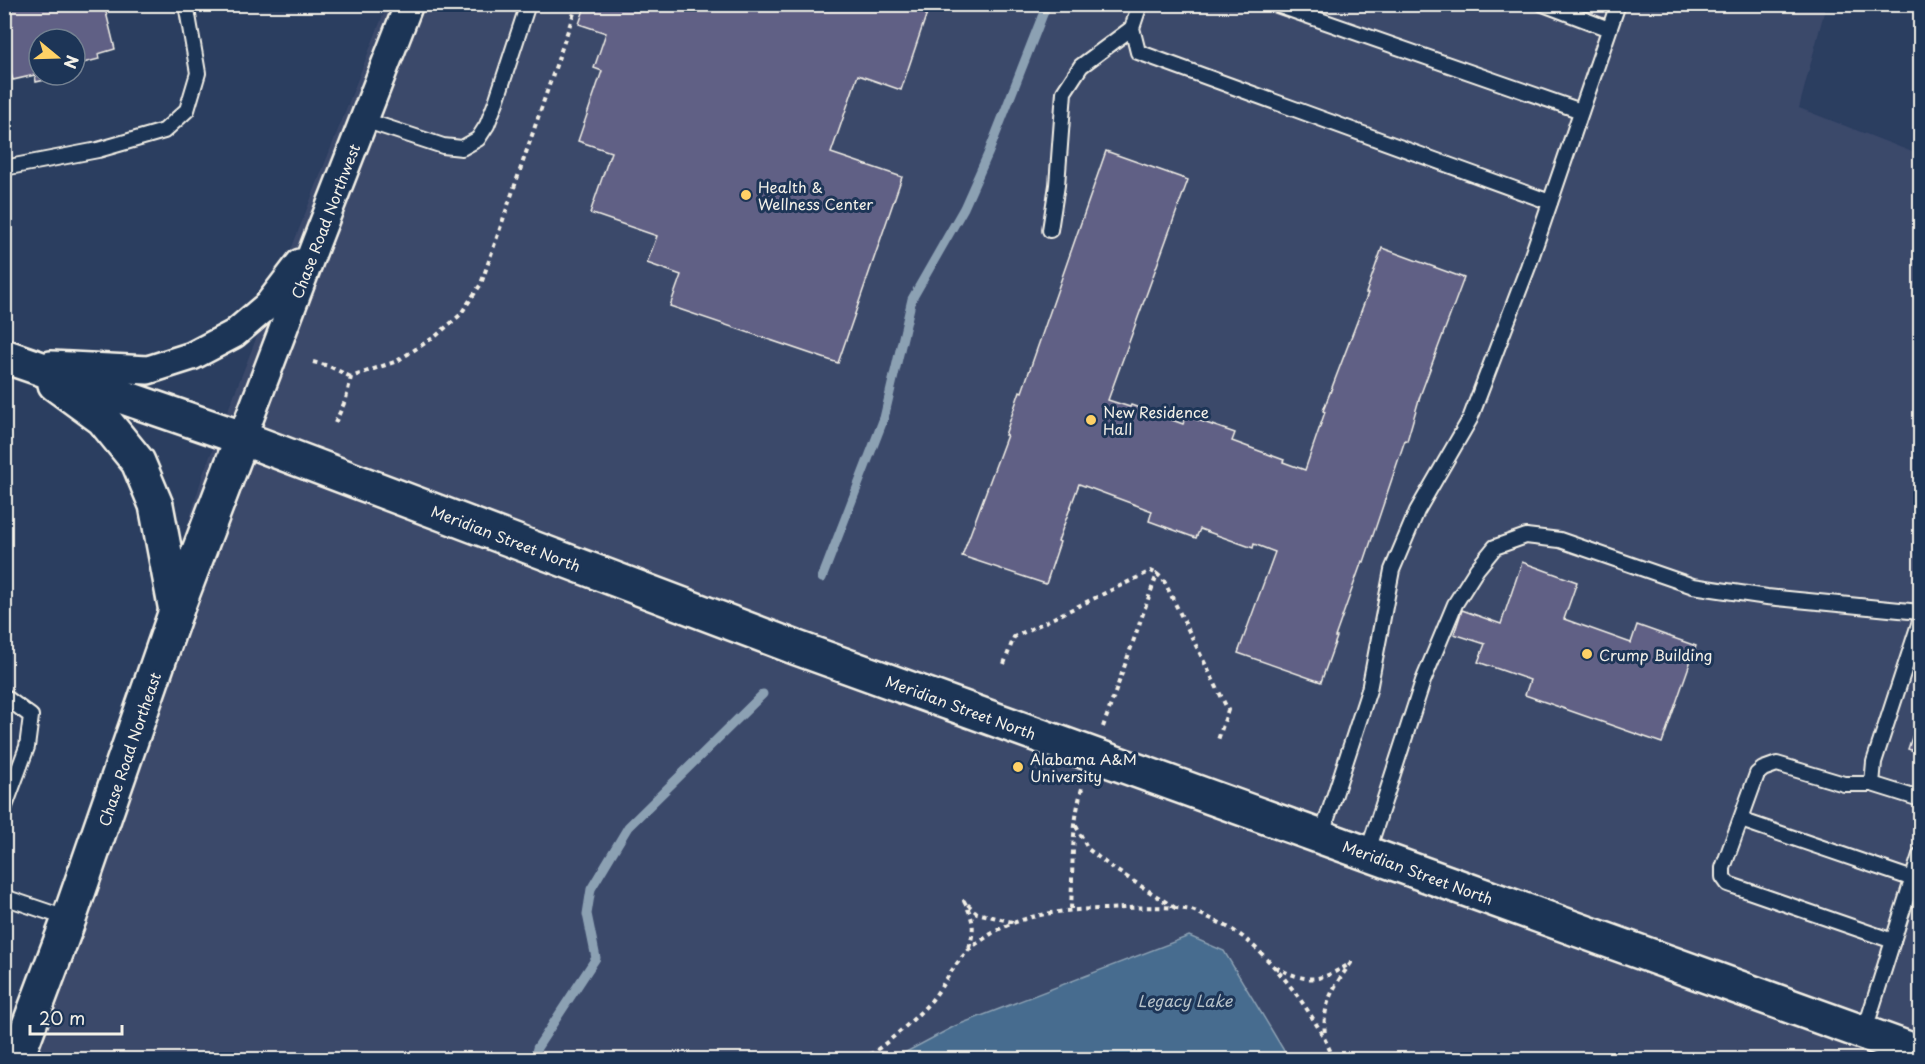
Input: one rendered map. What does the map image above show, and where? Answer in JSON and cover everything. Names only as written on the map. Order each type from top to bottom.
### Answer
[{"type":"street","name":"Chase Road Northwest","points":[[242,438],[409,4]]},
{"type":"street","points":[[16,360],[148,370],[192,356],[234,334],[268,305],[317,240]]},
{"type":"street","points":[[16,360],[103,419],[138,462],[156,505],[176,611]]},
{"type":"street","name":"Meridian Street North","points":[[16,360],[242,438],[786,644],[1920,1053]]},
{"type":"street","name":"Chase Road Northeast","points":[[16,1059],[69,919],[176,611],[242,438]]},
{"type":"lane","points":[[4,168],[98,150],[164,131],[187,110],[198,74],[186,4]]},
{"type":"lane","points":[[364,120],[443,146],[462,148],[478,140],[496,102],[528,4]]},
{"type":"lane","points":[[1140,4],[1132,28],[1138,52],[1550,202]]},
{"type":"lane","points":[[1274,4],[1581,111]]},
{"type":"lane","points":[[1543,4],[1609,29]]},
{"type":"lane","points":[[1321,837],[1370,690],[1392,570],[1417,511],[1470,419],[1528,267],[1618,4]]},
{"type":"lane","points":[[1050,230],[1064,92],[1081,66],[1132,28]]},
{"type":"lane","points":[[1367,854],[1423,681],[1455,604],[1477,569],[1495,547],[1526,536],[1560,540],[1692,586],[1767,597],[1920,612]]},
{"type":"lane","points":[[1872,784],[1874,762],[1879,745],[1920,621]]},
{"type":"lane","points":[[4,696],[31,716],[27,747],[4,809]]},
{"type":"lane","points":[[1893,941],[1728,884],[1723,877],[1723,868],[1757,774],[1777,764],[1844,784],[1872,784],[1920,799]]},
{"type":"lane","points":[[1741,819],[1913,879]]},
{"type":"lane","points":[[1864,1033],[1920,855]]},
{"type":"lane","points":[[4,897],[69,919]]},
{"type":"path","points":[[312,363],[329,366],[351,377],[397,361],[436,336],[460,315],[481,284],[577,4]]},
{"type":"path","points":[[335,423],[346,399],[351,377]]},
{"type":"path","points":[[1004,664],[1014,637],[1151,571],[1163,579],[1228,710],[1218,740]]},
{"type":"path","points":[[1071,909],[1079,798],[1157,574]]},
{"type":"path","points":[[1076,825],[1088,849],[1111,867],[1178,909]]},
{"type":"path","points":[[969,950],[974,931],[972,917],[964,901],[977,913],[1016,923]]},
{"type":"path","points":[[862,1059],[909,1024],[932,999],[969,950],[994,933],[1016,923],[1071,909],[1192,910],[1225,926],[1242,937],[1272,966],[1311,1015],[1335,1059]]},
{"type":"path","points":[[1272,966],[1291,975],[1312,980],[1330,976],[1352,963],[1335,985],[1325,1008],[1326,1040]]},
{"type":"shaded area","name":"Alabama A&M University","points":[[387,5],[1826,5],[1799,108],[1920,155],[1920,1059],[29,1060],[203,474]]},
{"type":"water","name":"Legacy Lake","points":[[1189,936],[1224,951],[1289,1059],[893,1059],[955,1026]]},
{"type":"building","points":[[19,4],[104,4],[115,49],[98,54],[99,59],[87,62],[87,27],[27,27],[27,77],[13,80],[11,74],[4,76],[4,11],[19,7]]},
{"type":"building","name":"Health & Wellness Center","points":[[586,4],[930,4],[901,90],[858,75],[831,153],[902,177],[838,363],[670,306],[681,275],[647,263],[657,236],[590,213],[611,152],[578,141],[602,71],[594,68],[606,33],[579,24]]},
{"type":"building","name":"New Residence Hall","points":[[1106,151],[1188,180],[1108,400],[1130,407],[1131,405],[1183,424],[1186,416],[1235,433],[1232,441],[1305,470],[1325,412],[1323,411],[1368,293],[1366,293],[1382,248],[1464,278],[1420,396],[1407,441],[1405,440],[1321,682],[1238,653],[1275,552],[1254,544],[1253,548],[1200,529],[1196,538],[1149,521],[1152,511],[1079,484],[1058,541],[1060,542],[1046,584],[962,556],[1007,435],[1005,435],[1020,391],[1022,392]]},
{"type":"building","name":"Crump Building","points":[[1522,562],[1577,582],[1564,619],[1631,643],[1637,625],[1696,646],[1662,743],[1525,695],[1530,680],[1478,662],[1485,644],[1454,634],[1462,610],[1501,624]]},
{"type":"building","points":[[1920,714],[1920,753],[1908,749]]},
{"type":"waterway","points":[[822,578],[884,418],[912,299],[964,208],[988,154],[1047,4]]},
{"type":"waterway","points":[[534,1060],[537,1048],[596,958],[587,914],[591,889],[628,827],[763,694]]},
{"type":"place","name":"Health & Wellness Center","points":[[746,195]]},
{"type":"place","name":"New Residence Hall","points":[[1091,420]]},
{"type":"place","name":"Crump Building","points":[[1587,654]]},
{"type":"place","name":"Alabama A&M University","points":[[1018,767]]}]
